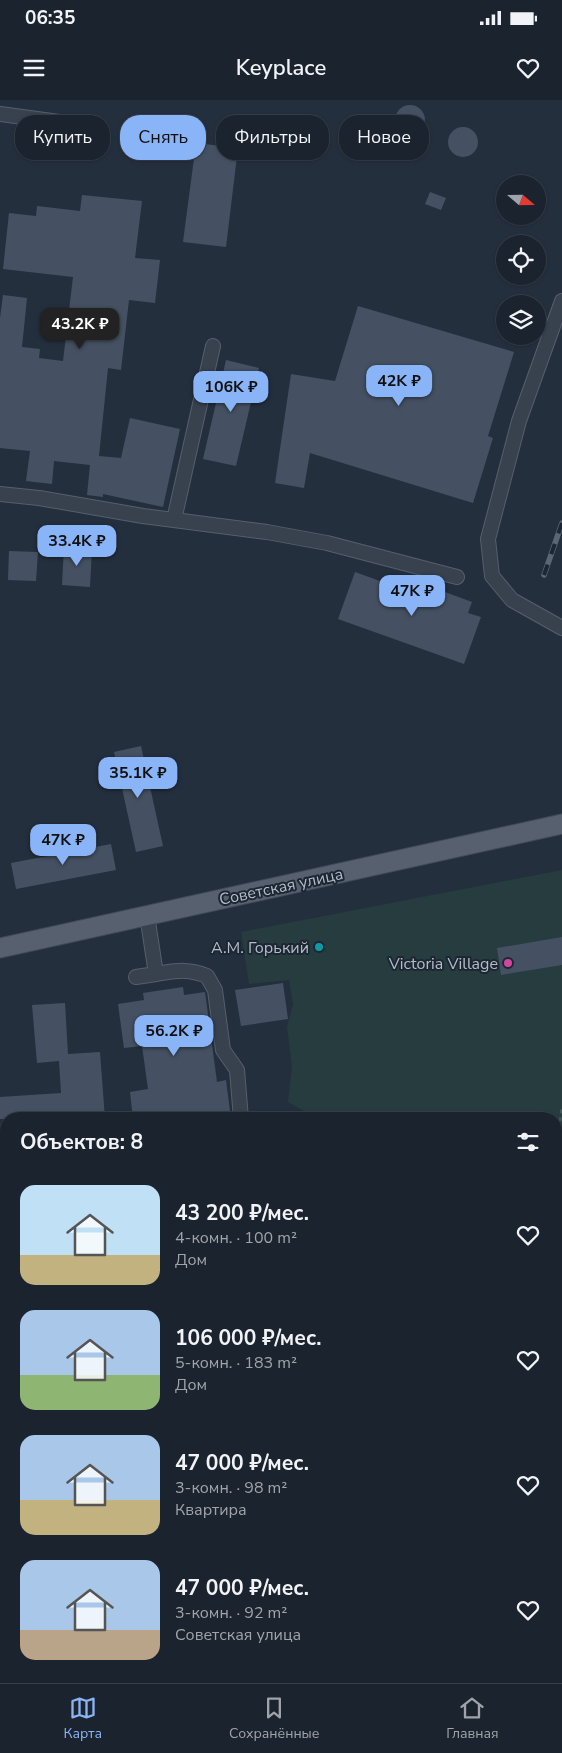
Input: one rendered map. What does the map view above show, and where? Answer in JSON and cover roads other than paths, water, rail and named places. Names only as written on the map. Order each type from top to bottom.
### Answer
[{"type":"main road","name":"Советская улица","points":[[0,948],[562,824]]},
{"type":"street","points":[[0,114],[15,116]]},
{"type":"street","points":[[562,301],[519,421],[488,539],[492,576],[512,600],[562,628]]},
{"type":"street","points":[[174,520],[213,346]]},
{"type":"street","points":[[0,494],[267,532],[327,543],[458,577]]},
{"type":"street","points":[[147,916],[156,974]]},
{"type":"street","points":[[136,977],[184,970],[196,971],[208,976],[215,990],[223,1050],[238,1070],[241,1112]]},
{"type":"railway","points":[[544,575],[562,523]]},
{"type":"place","name":"А.М. Горький","points":[[319,947]]},
{"type":"place","name":"Victoria Village","points":[[508,963]]}]
